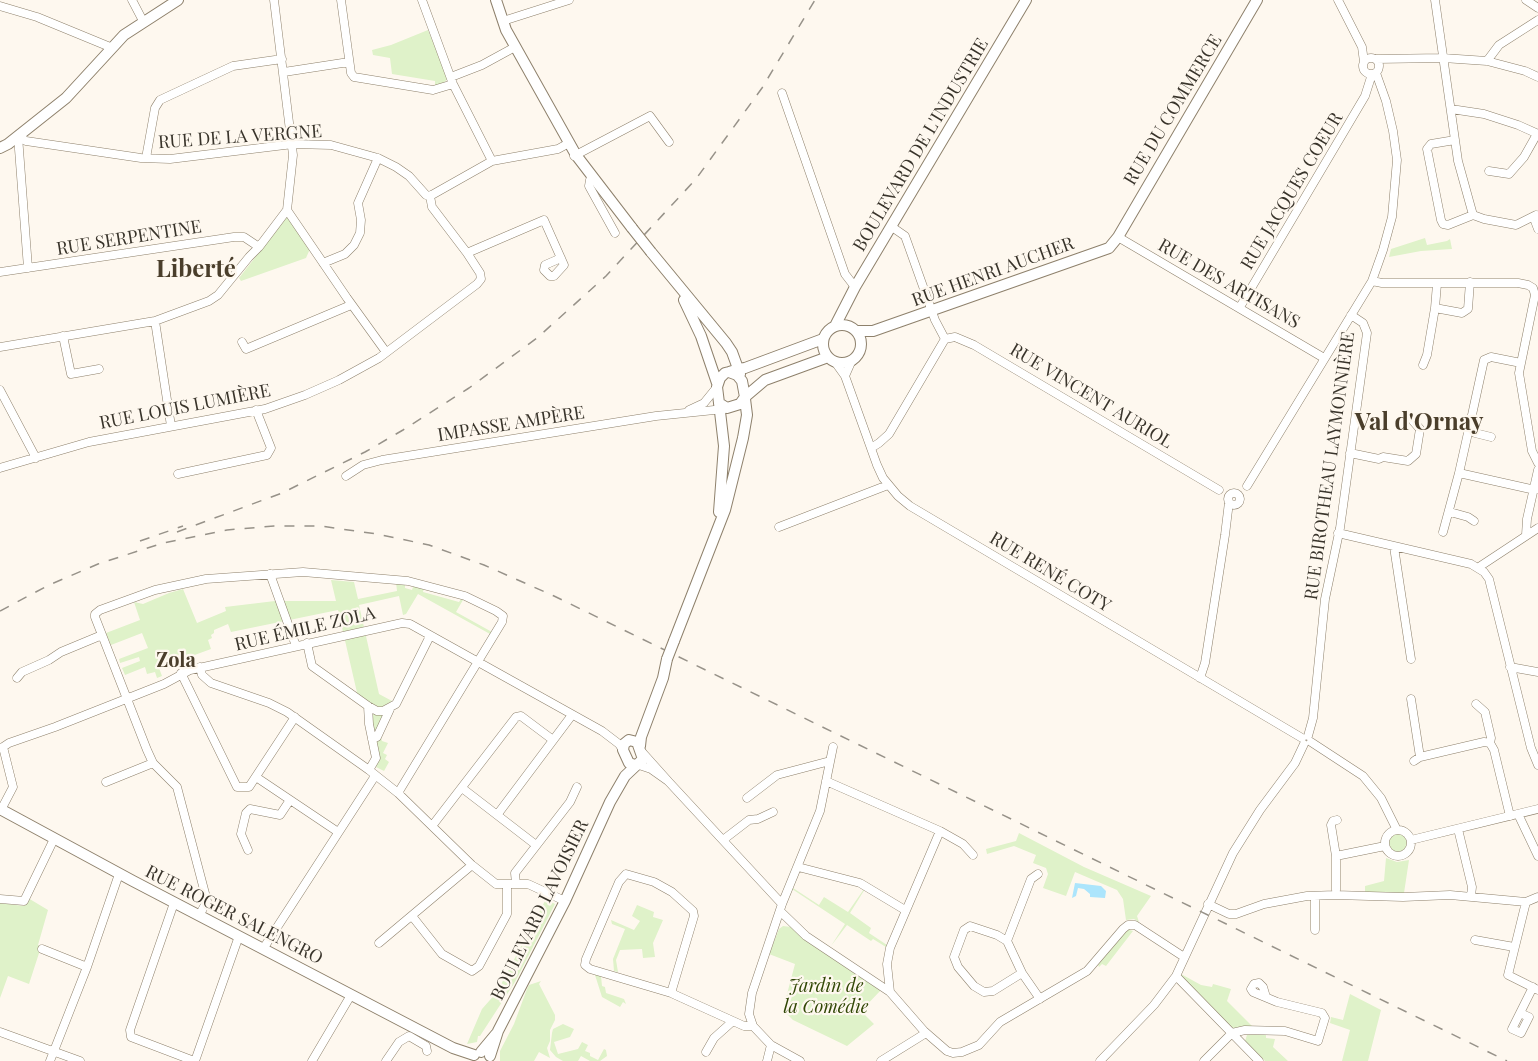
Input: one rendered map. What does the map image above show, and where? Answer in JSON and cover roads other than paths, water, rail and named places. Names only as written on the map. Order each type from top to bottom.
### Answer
[{"type":"main road","points":[[0,148],[18,136],[80,84],[110,47],[124,35],[178,0]]},
{"type":"main road","points":[[496,0],[515,47],[575,156],[595,183],[732,352],[752,362],[764,360]]},
{"type":"main road","name":"BOULEVARD DE L'INDUSTRIE","points":[[835,326],[855,287],[1026,0]]},
{"type":"main road","name":"RUE DU COMMERCE","points":[[1118,237],[1257,0]]},
{"type":"main road","name":"RUE HENRI AUCHER","points":[[853,329],[873,331],[932,311],[1109,248],[1118,237]]},
{"type":"main road","name":"BOULEVARD LAVOISIER","points":[[668,273],[694,320],[717,385],[722,407],[723,475],[716,533]]},
{"type":"main road","points":[[844,307],[845,315],[861,345]]},
{"type":"main road","points":[[853,329],[840,325],[825,334],[823,345],[831,359],[840,363],[852,360],[873,331]]},
{"type":"main road","points":[[717,385],[720,378],[734,370],[823,339]]},
{"type":"main road","points":[[732,352],[734,370]]},
{"type":"main road","points":[[722,407],[740,404],[765,380],[831,359]]},
{"type":"main road","name":"BOULEVARD LAVOISIER","points":[[610,802],[626,747],[638,729],[696,587],[725,510],[736,472],[747,404],[742,381],[734,370]]},
{"type":"main road","name":"BOULEVARD LAVOISIER","points":[[480,1058],[498,1031],[565,901],[610,802],[625,776],[643,759],[640,737],[663,678],[667,659]]},
{"type":"main road","points":[[637,765],[628,763],[626,747],[634,740],[641,749]]},
{"type":"main road","name":"RUE ROGER SALENGRO","points":[[1,810],[453,1048],[480,1058]]},
{"type":"street","points":[[132,0],[143,21]]},
{"type":"street","points":[[0,347],[155,321],[209,301],[218,295],[259,248],[287,210],[293,144],[274,0]]},
{"type":"street","points":[[341,0],[351,74],[354,77],[433,90],[515,47]]},
{"type":"street","points":[[422,0],[452,81],[492,160]]},
{"type":"street","points":[[503,21],[569,0]]},
{"type":"street","points":[[1200,678],[1205,663],[1233,498],[1247,486],[1372,281],[1392,217],[1397,160],[1394,131],[1386,101],[1372,66],[1338,0]]},
{"type":"street","points":[[1435,0],[1462,180],[1473,215]]},
{"type":"street","points":[[1526,0],[1538,8]]},
{"type":"street","points":[[0,6],[37,17],[110,47]]},
{"type":"street","points":[[1487,61],[1499,45],[1538,20]]},
{"type":"street","points":[[1372,66],[1392,58],[1443,58],[1487,61],[1525,71],[1538,77]]},
{"type":"street","points":[[146,158],[155,108],[160,100],[232,66],[282,59]]},
{"type":"street","points":[[284,72],[349,62]]},
{"type":"street","name":"RUE JACQUES COEUR","points":[[1240,307],[1363,99],[1368,88],[1372,66]]},
{"type":"street","points":[[782,93],[845,274],[855,287]]},
{"type":"street","points":[[1451,109],[1484,114],[1538,134],[1524,157],[1509,174],[1489,171]]},
{"type":"street","points":[[575,156],[650,116],[669,142]]},
{"type":"street","points":[[18,136],[28,268]]},
{"type":"street","name":"RUE DE LA VERGNE","points":[[18,136],[26,141],[103,154],[146,158],[170,159],[293,144],[331,145],[378,158],[396,166],[409,176],[426,195],[430,196],[432,207],[480,273]]},
{"type":"street","points":[[1455,140],[1431,144],[1427,149],[1443,224],[1448,225],[1473,215],[1538,230],[1535,220],[1537,214]]},
{"type":"street","points":[[430,196],[492,160],[558,149],[568,144]]},
{"type":"street","points":[[323,262],[345,254],[354,245],[360,233],[361,223],[358,203],[378,158]]},
{"type":"street","points":[[595,183],[589,186],[615,233]]},
{"type":"street","points":[[287,210],[351,305],[386,352]]},
{"type":"street","points":[[1516,225],[1537,214]]},
{"type":"street","points":[[467,253],[544,220],[561,258]]},
{"type":"street","points":[[871,448],[889,434],[945,339],[932,311],[905,236],[892,227]]},
{"type":"street","name":"RUE SERPENTINE","points":[[0,272],[234,237],[244,237],[259,248]]},
{"type":"street","name":"RUE DES ARTISANS","points":[[1118,237],[1324,358]]},
{"type":"street","name":"RUE LOUIS LUMIÈRE","points":[[0,468],[89,442],[256,410],[295,399],[339,380],[386,352],[477,284],[481,279],[480,273]]},
{"type":"street","points":[[1372,281],[1437,284],[1518,283],[1533,288],[1535,308],[1519,373],[1532,451],[1538,459]]},
{"type":"street","points":[[1435,308],[1462,313],[1468,309],[1470,282]]},
{"type":"street","points":[[1423,365],[1435,308],[1437,284]]},
{"type":"street","points":[[242,342],[246,349],[351,305]]},
{"type":"street","name":"RUE BIROTHEAU LAYMONNIÈRE","points":[[1100,1061],[1154,1005],[1176,976],[1233,853],[1260,810],[1295,763],[1306,740],[1313,718],[1325,598],[1338,533],[1367,333],[1363,323],[1351,315]]},
{"type":"street","points":[[155,321],[171,426]]},
{"type":"street","points":[[63,336],[71,374],[99,369]]},
{"type":"street","name":"RUE VINCENT AURIOL","points":[[945,339],[959,338],[986,351],[1233,498]]},
{"type":"street","points":[[1443,532],[1450,512],[1484,360],[1491,357],[1521,363]]},
{"type":"street","name":"RUE RENÉ COTY","points":[[831,359],[846,376],[871,448],[888,485],[910,506],[1306,740],[1362,776],[1381,798],[1397,830]]},
{"type":"street","points":[[846,376],[852,360]]},
{"type":"street","name":"IMPASSE AMPÈRE","points":[[684,413],[704,403],[717,385]]},
{"type":"street","points":[[0,390],[36,458]]},
{"type":"street","name":"IMPASSE AMPÈRE","points":[[346,476],[363,465],[382,460],[722,407]]},
{"type":"street","points":[[178,474],[267,455],[271,448],[256,410]]},
{"type":"street","points":[[1350,453],[1379,459],[1383,457],[1408,461],[1416,454],[1420,429],[1413,421]]},
{"type":"street","points":[[1470,424],[1475,433],[1491,437]]},
{"type":"street","points":[[1526,535],[1527,519],[1538,470]]},
{"type":"street","points":[[1459,473],[1535,490]]},
{"type":"street","points":[[778,527],[888,485]]},
{"type":"street","points":[[1450,512],[1474,521]]},
{"type":"street","points":[[1479,567],[1538,528]]},
{"type":"street","points":[[1338,533],[1479,567],[1489,579],[1531,748],[1538,765]]},
{"type":"street","points":[[1394,547],[1411,659]]},
{"type":"street","points":[[199,916],[207,901],[177,787],[153,763],[95,617],[96,612],[155,590],[206,579],[309,572],[397,579],[474,599],[503,616],[502,622],[479,663],[398,793]]},
{"type":"street","points":[[270,574],[296,646]]},
{"type":"street","name":"RUE ÉMILE ZOLA","points":[[2,746],[127,699],[164,684],[181,673],[200,667],[402,622],[410,624],[602,731],[626,747]]},
{"type":"street","points":[[17,678],[22,672],[61,652],[102,635]]},
{"type":"street","points":[[372,738],[377,737],[430,636]]},
{"type":"street","points":[[307,644],[312,666],[377,711],[390,709]]},
{"type":"street","points":[[200,667],[202,675],[211,683],[270,703],[295,717],[372,773],[398,793],[471,865],[496,884],[535,886],[565,901]]},
{"type":"street","points":[[1510,667],[1538,672]]},
{"type":"street","points":[[181,673],[237,787],[249,787],[295,717]]},
{"type":"street","points":[[1411,699],[1417,759],[1484,742],[1490,743]]},
{"type":"street","points":[[1476,705],[1485,712],[1490,743],[1514,815],[1538,856]]},
{"type":"street","points":[[263,949],[338,832],[372,773],[376,758],[368,706]]},
{"type":"street","points":[[497,815],[572,715]]},
{"type":"street","points":[[432,826],[516,717],[521,716],[553,740]]},
{"type":"street","points":[[1,810],[13,787],[2,746]]},
{"type":"street","points":[[800,1061],[771,1046],[753,1026],[749,1014],[752,993],[781,907],[818,818],[833,747]]},
{"type":"street","points":[[641,749],[806,936],[890,992],[926,1033],[947,1051],[962,1052],[979,1045],[1000,1023],[1087,971],[1128,925],[1135,925],[1184,957]]},
{"type":"street","points":[[747,798],[777,776],[830,762]]},
{"type":"street","points":[[106,782],[153,763]]},
{"type":"street","points":[[637,765],[651,769],[668,781]]},
{"type":"street","points":[[256,777],[338,832]]},
{"type":"street","points":[[826,781],[940,831],[963,844],[973,855]]},
{"type":"street","points":[[412,916],[442,954],[472,971],[479,966],[507,914],[515,873],[570,802],[577,787]]},
{"type":"street","points":[[462,788],[536,845]]},
{"type":"street","points":[[248,850],[242,834],[246,813],[250,809],[280,815],[290,800]]},
{"type":"street","points":[[1411,840],[1538,809]]},
{"type":"street","points":[[723,840],[750,820],[773,812]]},
{"type":"street","points":[[1336,890],[1336,856],[1331,825],[1337,820]]},
{"type":"street","points":[[1458,829],[1472,887],[1472,897]]},
{"type":"street","points":[[1397,830],[1406,833],[1411,840],[1409,850],[1401,856],[1391,855],[1385,846],[1387,837],[1397,830]]},
{"type":"street","points":[[890,992],[887,964],[890,948],[940,831]]},
{"type":"street","points":[[0,898],[24,901],[54,839]]},
{"type":"street","points":[[1336,856],[1385,846]]},
{"type":"street","points":[[380,943],[471,865]]},
{"type":"street","points":[[798,867],[860,883],[905,910]]},
{"type":"street","points":[[50,1061],[87,967],[119,874]]},
{"type":"street","points":[[671,993],[694,916],[693,911],[672,892],[654,882],[626,874],[619,882],[585,965],[590,969],[671,993],[744,1026],[753,1026]]},
{"type":"street","points":[[1006,941],[1031,879],[1038,874]]},
{"type":"street","points":[[1208,904],[1229,914],[1236,914],[1264,903],[1335,895],[1403,897],[1440,894],[1526,902],[1538,897]]},
{"type":"street","points":[[1315,897],[1315,930]]},
{"type":"street","points":[[1520,1013],[1535,988],[1509,975],[1526,902]]},
{"type":"street","points":[[174,903],[130,1030],[131,1037],[194,1061],[239,936]]},
{"type":"street","points":[[1023,973],[993,991],[984,992],[974,986],[958,967],[954,957],[964,930],[970,926],[997,935],[1006,941],[1040,999]]},
{"type":"street","points":[[1475,940],[1514,947]]},
{"type":"street","points":[[42,949],[87,967]]},
{"type":"street","points":[[1176,976],[1259,1061]]},
{"type":"street","points":[[312,1061],[351,994]]},
{"type":"street","points":[[1204,1061],[1232,1034],[1245,1030],[1285,1031],[1318,1041],[1325,1018],[1322,1013],[1266,997]]},
{"type":"street","points":[[706,1053],[714,1038],[733,1021]]},
{"type":"street","points":[[0,1032],[80,1061]]},
{"type":"street","points":[[881,1061],[926,1033]]},
{"type":"street","points":[[386,1061],[399,1042],[409,1036],[426,1046],[427,1051]]},
{"type":"street","points":[[767,1061],[771,1046]]},
{"type":"water","points":[[1075,883],[1101,886],[1106,891],[1105,898],[1090,897],[1084,889],[1078,888],[1076,896],[1072,898]]},
{"type":"railway","points":[[177,532],[282,493],[365,452],[469,388],[537,338],[606,276],[696,179],[762,88],[815,0]]},
{"type":"railway","points":[[140,541],[183,526]]},
{"type":"railway","points":[[0,611],[49,585],[98,564],[163,543],[227,530],[274,526],[320,526],[377,534],[429,545],[484,565],[554,596],[1507,1061]]},
{"type":"district","name":"Liberté","points":[[196,270]]},
{"type":"district","name":"Val d'Ornay","points":[[1419,423]]},
{"type":"district","name":"Zola","points":[[176,661]]},
{"type":"park label","name":"Jardin de la Comédie","points":[[826,996]]}]
